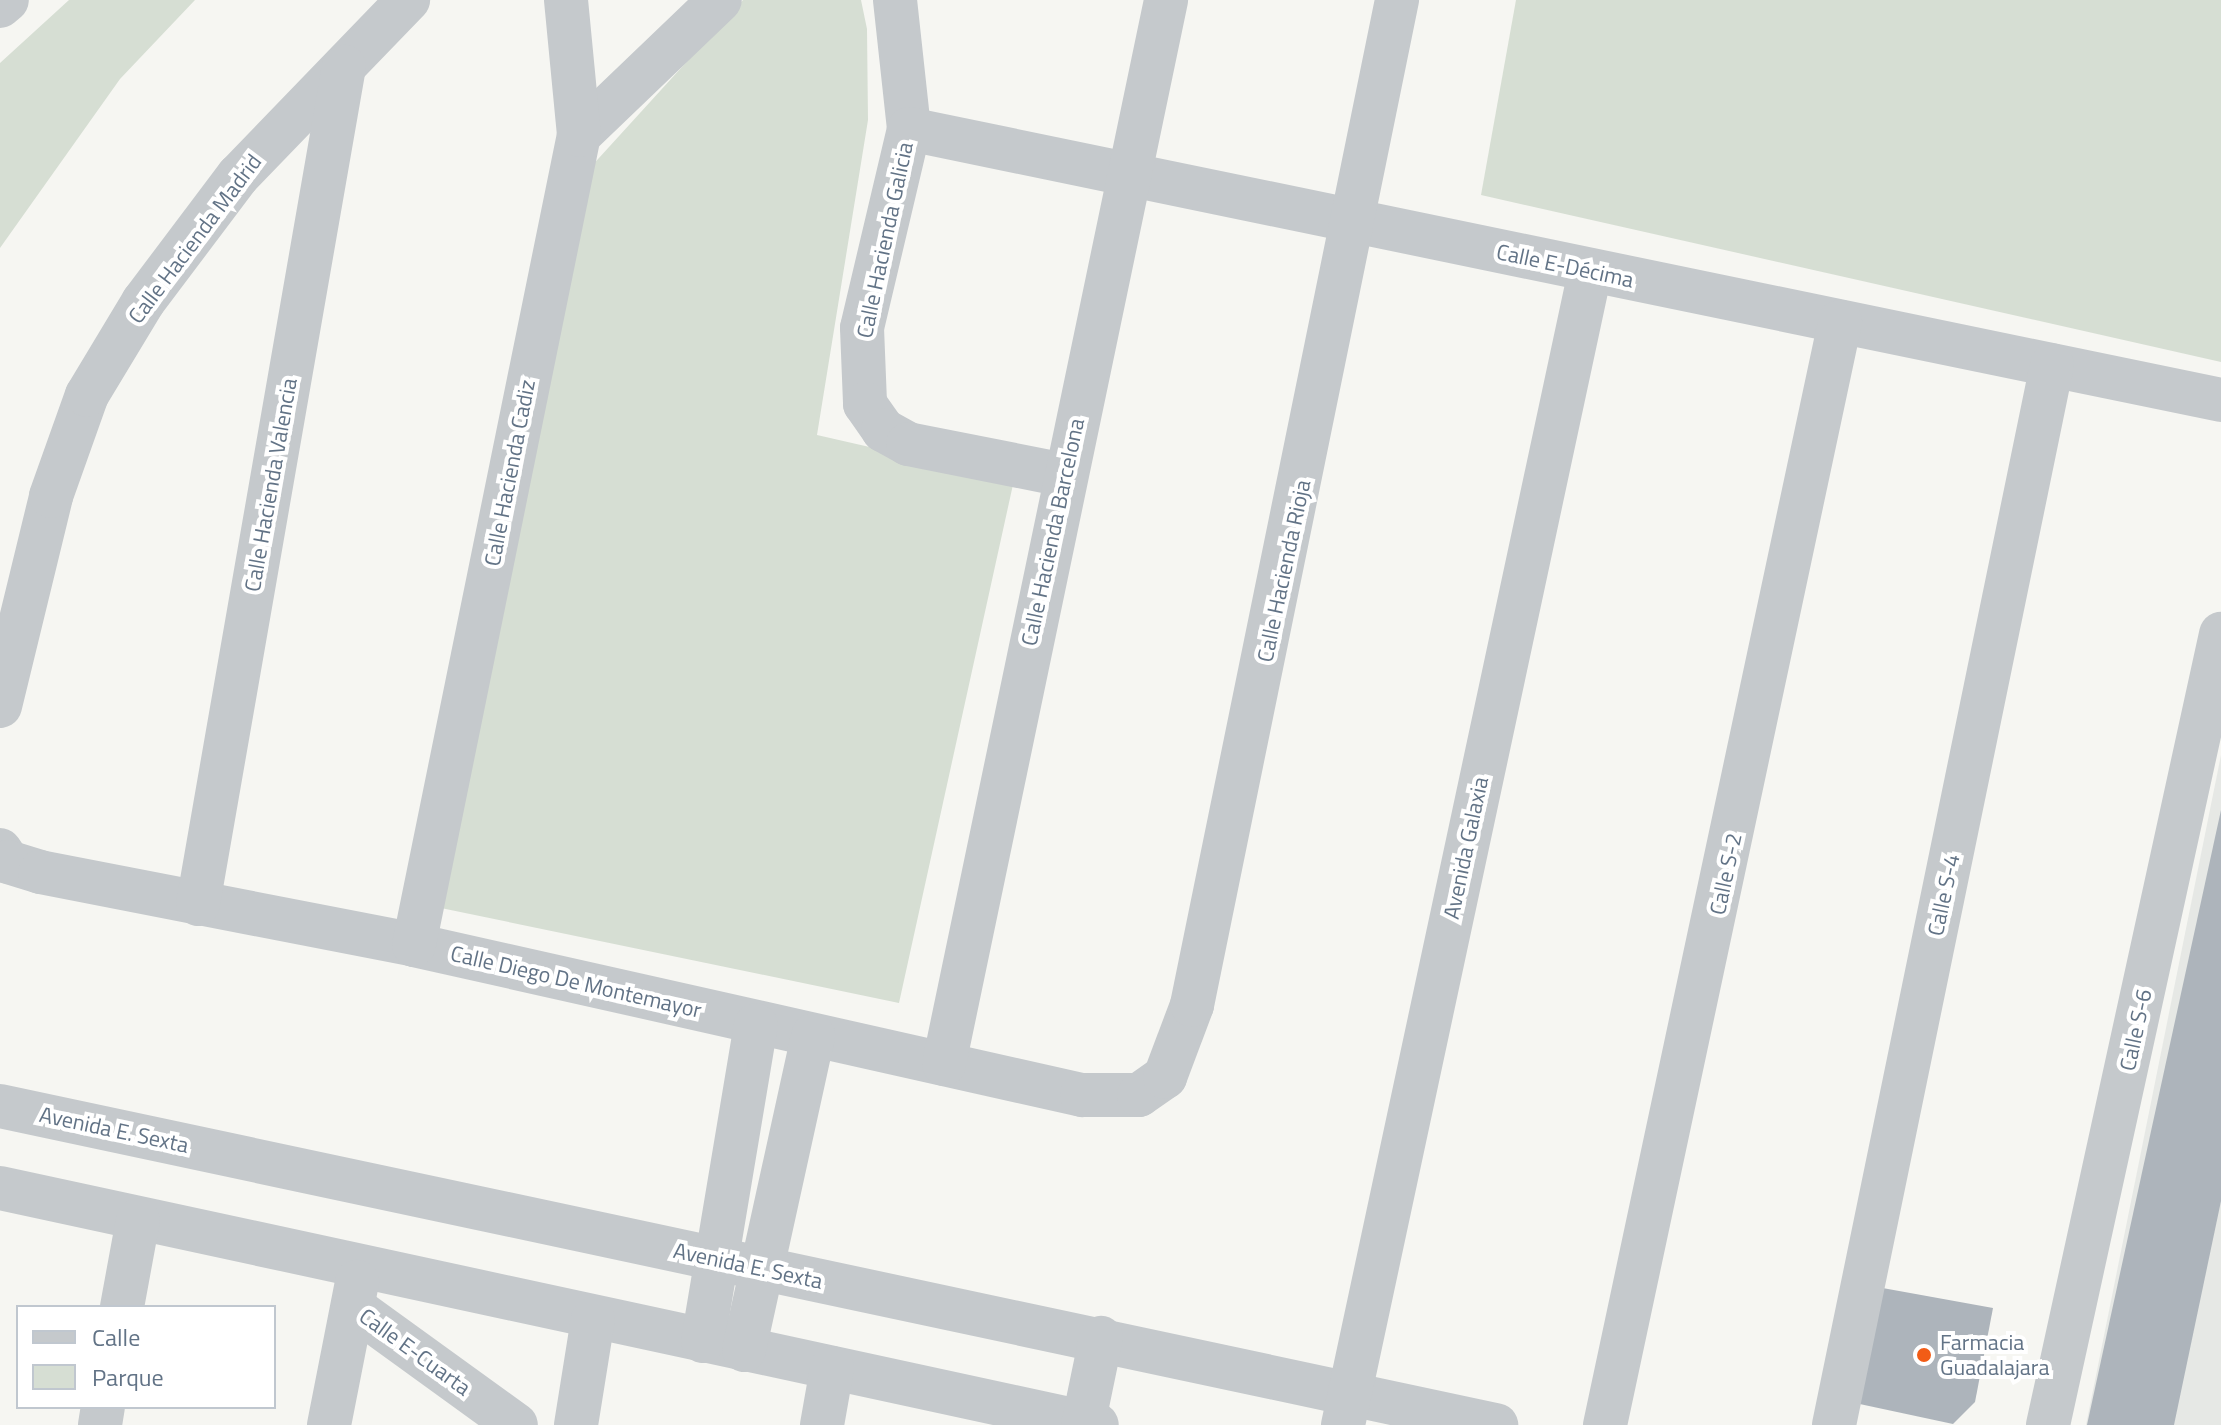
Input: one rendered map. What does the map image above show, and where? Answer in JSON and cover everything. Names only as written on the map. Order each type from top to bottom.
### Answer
[{"type":"street","points":[[0,6],[7,0]]},
{"type":"street","name":"Calle Hacienda Madrid","points":[[0,706],[51,496],[87,395],[143,302],[238,176],[408,0]]},
{"type":"street","name":"Calle Hacienda Cadiz","points":[[414,945],[579,135],[566,0]]},
{"type":"street","points":[[579,135],[720,0]]},
{"type":"street","name":"Calle Hacienda Galicia","points":[[895,0],[909,129],[862,328],[865,404],[883,430],[908,444],[1065,475]]},
{"type":"street","points":[[1138,0],[1154,52]]},
{"type":"street","name":"Calle Hacienda Barcelona","points":[[944,1064],[1126,176],[1166,0]]},
{"type":"street","name":"Calle Hacienda Rioja","points":[[1110,1098],[1139,1095],[1165,1077],[1192,1005],[1357,221],[1397,0]]},
{"type":"street","name":"Calle Hacienda Valencia","points":[[198,904],[344,67]]},
{"type":"street","name":"Calle E-Décima","points":[[909,129],[2221,400]]},
{"type":"street","name":"Avenida Galaxia","points":[[1346,1410],[1590,272]]},
{"type":"street","name":"Calle S-2","points":[[1605,1425],[1840,322]]},
{"type":"street","name":"Calle S-4","points":[[1834,1425],[2052,365]]},
{"type":"street","name":"Calle S-6","points":[[2048,1425],[2221,634]]},
{"type":"street","name":"Calle Diego De Montemayor","points":[[0,850],[8,862],[40,872],[414,945],[756,1025],[1110,1098]]},
{"type":"street","points":[[723,1346],[716,1259],[756,1025]]},
{"type":"street","points":[[723,1346],[762,1269],[813,1035]]},
{"type":"street","name":"Avenida E. Sexta","points":[[0,1106],[1101,1338],[1346,1410],[1496,1425]]},
{"type":"street","points":[[0,1188],[138,1220],[356,1287],[593,1319],[1088,1424],[1101,1338]]},
{"type":"street","points":[[122,1305],[138,1220]]},
{"type":"street","points":[[329,1425],[356,1287]]},
{"type":"street","name":"Calle E-Cuarta","points":[[356,1287],[516,1425]]},
{"type":"street","points":[[576,1425],[593,1319]]},
{"type":"street","points":[[822,1425],[832,1368]]},
{"type":"shaded area","points":[[2221,755],[2221,1425],[2086,1425]]},
{"type":"green space","points":[[69,0],[195,0],[120,79],[0,248],[0,63]]},
{"type":"green space","points":[[743,0],[861,0],[867,29],[868,120],[817,435],[1014,480],[899,1003],[436,907],[578,181]]},
{"type":"green space","points":[[1516,0],[2221,0],[2221,362],[1481,195]]},
{"type":"building","points":[[2221,810],[2221,1201],[2174,1425],[2087,1425]]},
{"type":"building","name":"Farmacia Guadalajara","points":[[1877,1287],[1993,1308],[1975,1402],[1953,1424],[1855,1403]]},
{"type":"place","name":"Farmacia Guadalajara","points":[[1924,1355]]}]
